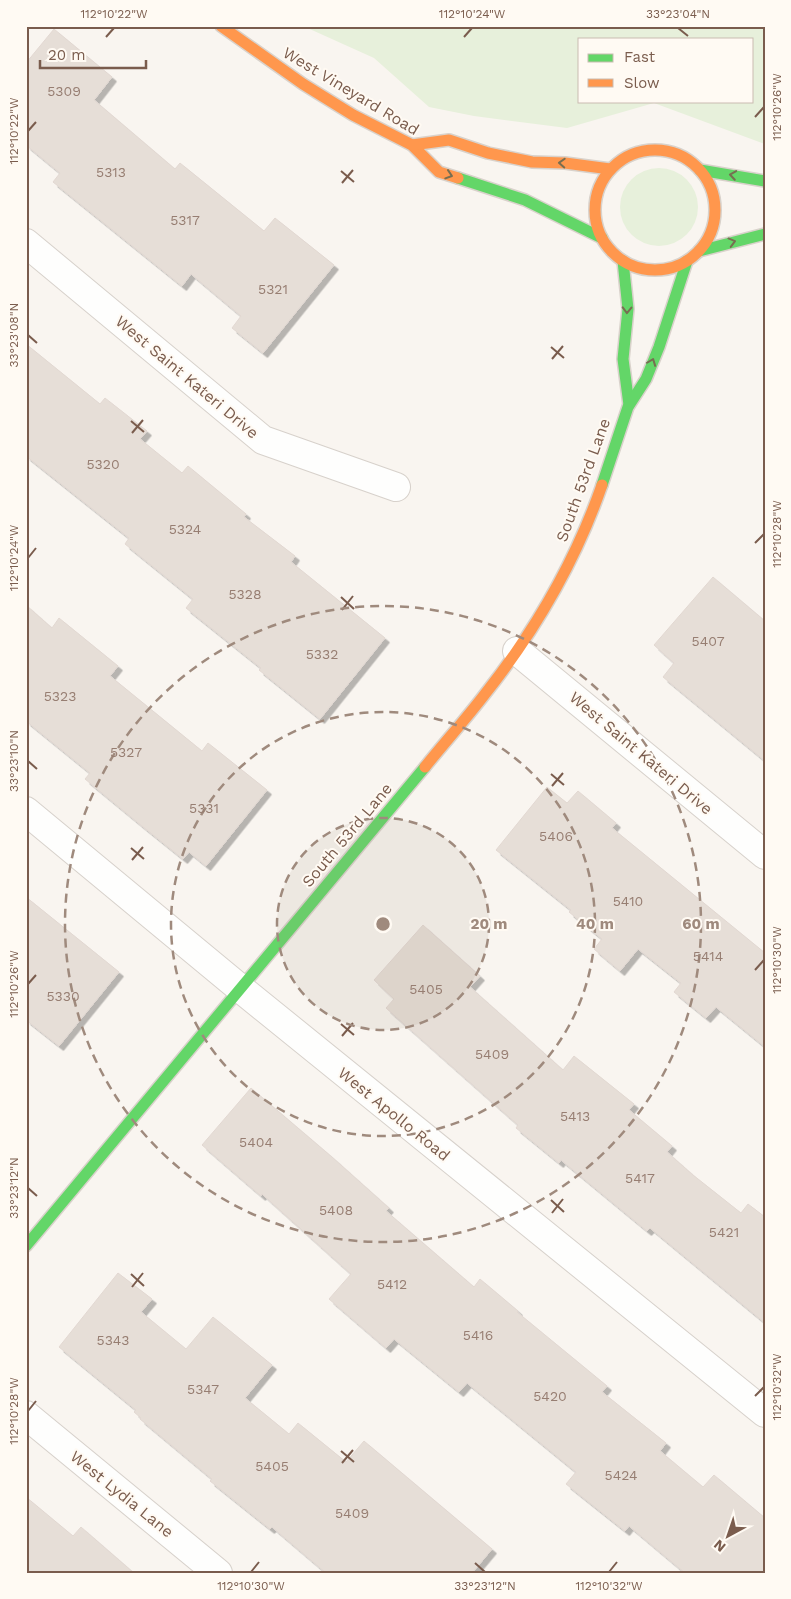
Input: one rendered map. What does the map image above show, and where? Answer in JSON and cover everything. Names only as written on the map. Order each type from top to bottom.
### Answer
[{"type":"street","name":"West Vineyard Road","points":[[222,26],[303,84],[353,115],[412,145],[439,172],[525,200],[602,238]]},
{"type":"street","points":[[412,145],[449,140],[488,153],[532,162],[566,163],[610,169]]},
{"type":"street","points":[[656,149],[672,152],[687,159],[700,170],[710,184],[715,200],[715,218],[711,234],[698,251],[687,261],[672,268],[656,270],[639,268],[623,261],[611,251],[602,238],[596,220],[595,202],[600,184],[610,169],[623,158],[639,151],[656,149]]},
{"type":"street","points":[[700,170],[765,181]]},
{"type":"street","points":[[698,251],[765,234]]},
{"type":"street","name":"West Saint Kateri Drive","points":[[26,243],[263,440],[396,487]]},
{"type":"street","name":"South 53rd Lane","points":[[623,261],[628,309],[622,359],[629,405]]},
{"type":"street","name":"South 53rd Lane","points":[[26,1246],[486,693],[517,651],[561,579],[582,536],[595,506],[629,405],[647,378],[687,261]]},
{"type":"street","name":"West Saint Kateri Drive","points":[[517,651],[765,855]]},
{"type":"street","name":"West Apollo Road","points":[[26,811],[241,989],[765,1413]]},
{"type":"street","name":"West Lydia Lane","points":[[26,1415],[218,1573]]},
{"type":"green space","points":[[303,26],[765,26],[765,144],[654,103],[567,128],[474,116],[429,107],[374,58]]},
{"type":"green space","points":[[651,168],[667,168],[681,174],[692,185],[698,199],[698,215],[692,229],[681,240],[667,246],[651,246],[637,240],[626,229],[620,215],[620,199],[626,185],[637,174]]},
{"type":"building","points":[[54,29],[112,77],[94,100],[175,169],[180,163],[264,231],[275,218],[334,265],[263,353],[232,328],[241,316],[191,274],[182,286],[53,182],[60,173],[26,145],[26,63]]},
{"type":"building","points":[[26,344],[100,404],[105,398],[147,431],[140,439],[182,473],[188,466],[246,514],[244,517],[295,556],[291,562],[385,638],[320,719],[259,670],[261,668],[186,608],[193,599],[125,544],[129,538],[26,456]]},
{"type":"building","points":[[713,577],[765,621],[765,761],[663,677],[674,663],[654,645]]},
{"type":"building","points":[[26,605],[52,628],[59,618],[118,666],[110,676],[202,751],[208,743],[267,790],[206,866],[189,852],[183,859],[142,826],[85,779],[90,773],[26,721]]},
{"type":"building","points":[[547,787],[567,803],[578,791],[616,823],[612,828],[765,953],[765,1047],[716,1007],[706,1018],[674,992],[681,983],[638,949],[620,971],[594,949],[602,939],[569,912],[571,910],[496,850]]},
{"type":"building","points":[[26,897],[119,972],[59,1046],[26,1020]]},
{"type":"building","points":[[423,925],[480,976],[470,987],[563,1070],[574,1056],[634,1104],[629,1110],[672,1146],[667,1152],[693,1175],[741,1213],[748,1204],[765,1217],[765,1323],[650,1228],[647,1231],[561,1160],[559,1163],[516,1128],[518,1125],[386,1008],[394,999],[374,980]]},
{"type":"building","points":[[251,1088],[332,1157],[389,1208],[386,1211],[474,1287],[480,1279],[607,1386],[602,1392],[666,1443],[660,1451],[703,1487],[714,1475],[765,1518],[765,1573],[685,1573],[629,1526],[625,1531],[566,1484],[576,1472],[467,1383],[459,1392],[394,1339],[386,1348],[329,1299],[351,1274],[262,1194],[261,1196],[202,1145]]},
{"type":"building","points":[[118,1273],[152,1299],[141,1312],[186,1349],[213,1317],[272,1365],[245,1398],[289,1434],[298,1423],[346,1462],[364,1441],[492,1549],[472,1573],[326,1573],[272,1527],[270,1529],[210,1481],[212,1479],[140,1419],[134,1412],[136,1410],[59,1347]]},
{"type":"building","points":[[26,1497],[73,1536],[81,1527],[134,1573],[26,1573]]},
{"type":"traffic: fast","points":[[700,170],[765,181]]},
{"type":"traffic: fast","points":[[458,178],[525,200],[602,238]]},
{"type":"traffic: fast","points":[[699,251],[765,234]]},
{"type":"traffic: fast","points":[[623,261],[628,309],[623,359],[629,405]]},
{"type":"traffic: fast","points":[[602,485],[628,407],[646,379],[659,347],[687,261]]},
{"type":"traffic: fast","points":[[26,1246],[425,767]]},
{"type":"traffic: slow","points":[[221,26],[303,84],[353,115],[412,145],[439,172],[458,178]]},
{"type":"traffic: slow","points":[[412,145],[449,140],[488,153],[532,162],[565,163],[610,169]]},
{"type":"traffic: slow","points":[[655,150],[667,151],[678,155],[688,160],[697,168],[705,177],[710,187],[714,198],[715,210],[714,222],[710,233],[705,243],[697,252],[688,260],[678,265],[667,269],[655,270],[643,269],[632,265],[622,260],[613,252],[605,243],[600,233],[596,222],[595,210],[596,198],[600,187],[605,177],[613,168],[622,160],[632,155],[643,151],[655,150]]},
{"type":"traffic: slow","points":[[425,767],[503,670],[537,620],[567,567],[592,513],[602,485]]}]
